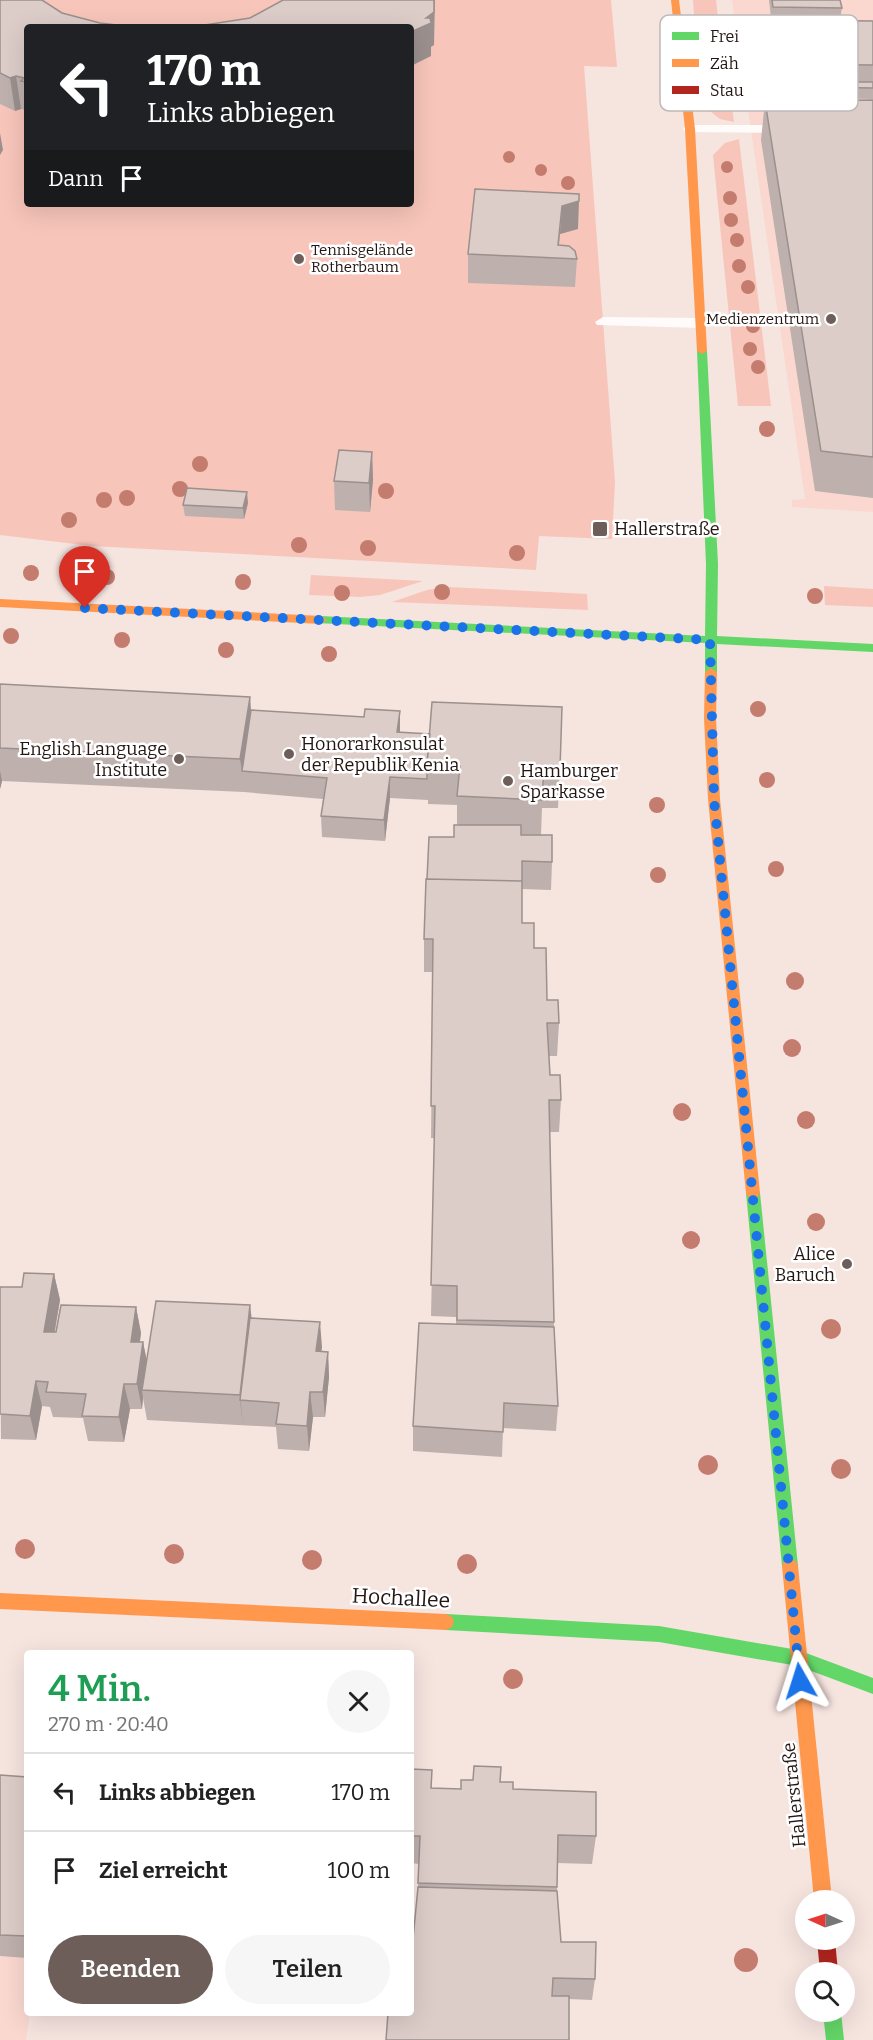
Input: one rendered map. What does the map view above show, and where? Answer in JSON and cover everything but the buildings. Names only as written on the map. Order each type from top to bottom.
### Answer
[{"type":"main road","name":"Hallerstraße","points":[[675,0],[677,15]]},
{"type":"main road","name":"Hallerstraße","points":[[688,111],[701,323],[712,564],[710,640],[714,799],[822,1890]]},
{"type":"main road","points":[[0,603],[873,648]]},
{"type":"main road","name":"Hochallee","points":[[0,1601],[659,1634],[798,1658],[873,1686]]},
{"type":"main road","points":[[833,2022],[835,2040]]},
{"type":"lane","points":[[690,129],[802,129]]},
{"type":"lane","points":[[603,322],[701,323]]},
{"type":"shaded area","name":"Tennisgelände Rotherbaum","points":[[0,0],[611,0],[617,67],[584,66],[615,482],[612,539],[539,536],[536,570],[92,546],[0,535]]},
{"type":"shaded area","points":[[693,0],[716,0],[718,15],[694,15]]},
{"type":"shaded area","name":"Medienzentrum","points":[[732,0],[873,0],[873,512],[792,507],[792,500],[805,499],[748,111],[858,111],[858,15],[734,15]]},
{"type":"shaded area","points":[[710,111],[732,111],[734,122],[720,119]]},
{"type":"shaded area","points":[[739,139],[771,406],[738,406],[713,155],[725,143]]},
{"type":"shaded area","points":[[311,575],[423,581],[380,595],[360,597],[309,595]]},
{"type":"shaded area","points":[[824,586],[873,589],[873,607],[825,605]]},
{"type":"shaded area","points":[[448,587],[587,594],[588,610],[392,602],[427,590]]},
{"type":"shaded area","points":[[0,1799],[24,1801],[24,2016],[30,2016],[26,2040],[0,2040]]},
{"type":"traffic: fast","points":[[702,351],[712,564],[711,672]]},
{"type":"traffic: fast","points":[[321,620],[873,648]]},
{"type":"traffic: fast","points":[[753,1193],[790,1566]]},
{"type":"traffic: fast","points":[[446,1622],[659,1634],[798,1658],[873,1686]]},
{"type":"traffic: fast","points":[[833,2022],[835,2040]]},
{"type":"traffic: slow","points":[[675,0],[677,15]]},
{"type":"traffic: slow","points":[[688,111],[702,351]]},
{"type":"traffic: slow","points":[[0,603],[321,620]]},
{"type":"traffic: slow","points":[[711,672],[710,718],[714,799],[753,1193]]},
{"type":"traffic: slow","points":[[790,1566],[822,1890]]},
{"type":"traffic: slow","points":[[0,1601],[446,1622]]},
{"type":"traffic: jam","points":[[827,1950],[828,1962]]},
{"type":"place","name":"Tennisgelände Rotherbaum","points":[[299,259]]},
{"type":"place","name":"Medienzentrum","points":[[831,319]]},
{"type":"place","name":"Hallerstraße","points":[[600,529]]},
{"type":"place","name":"Honorarkonsulat der Republik Kenia","points":[[289,754]]},
{"type":"place","name":"English Language Institute","points":[[179,759]]},
{"type":"place","name":"Hamburger Sparkasse","points":[[508,781]]},
{"type":"place","name":"Alice Baruch","points":[[847,1264]]},
{"type":"route","points":[[85,608],[710,640],[710,718],[714,799],[800,1681]]}]
